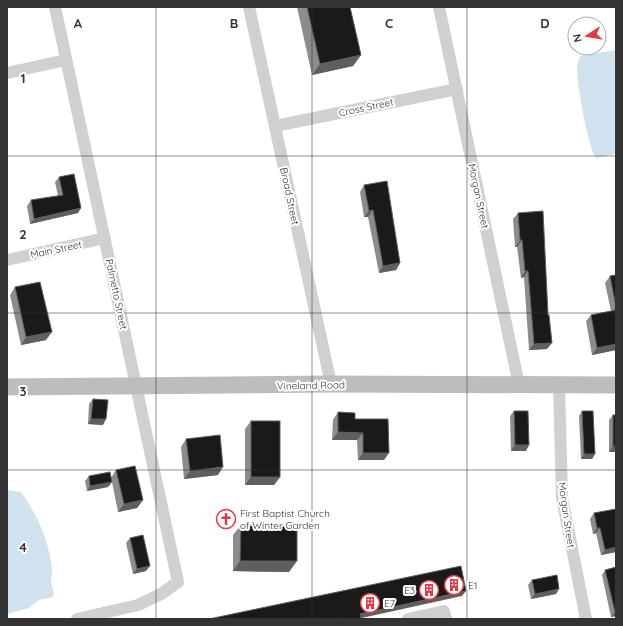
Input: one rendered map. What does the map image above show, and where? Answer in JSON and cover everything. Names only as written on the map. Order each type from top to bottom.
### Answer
[{"type":"main road","name":"Vineland Road","points":[[7,387],[137,387],[331,384],[616,385]]},
{"type":"street","name":"Palmetto Street","points":[[55,7],[178,582],[161,594],[138,605],[77,619]]},
{"type":"street","name":"Broad Street","points":[[249,7],[331,384]]},
{"type":"street","name":"Morgan Street","points":[[439,7],[519,385]]},
{"type":"street","points":[[7,73],[66,60]]},
{"type":"street","name":"Cross Street","points":[[276,126],[457,89]]},
{"type":"street","name":"Main Street","points":[[7,260],[105,238]]},
{"type":"street","name":"Morgan Street","points":[[559,386],[562,498],[586,619]]},
{"type":"street","points":[[408,619],[444,611],[446,619]]},
{"type":"water","points":[[616,50],[616,154],[596,158],[593,152],[583,113],[578,84],[577,65],[580,56],[607,56],[607,52]]},
{"type":"water","points":[[7,490],[21,492],[42,529],[51,560],[51,582],[54,593],[53,597],[39,600],[29,608],[7,614]]},
{"type":"building","points":[[307,7],[350,7],[361,55],[320,64]]},
{"type":"building","points":[[74,174],[81,208],[34,219],[31,200],[63,195],[59,177]]},
{"type":"building","points":[[387,181],[400,263],[383,266],[373,210],[369,211],[364,185]]},
{"type":"building","points":[[543,211],[548,315],[552,343],[534,344],[528,271],[525,271],[522,240],[520,240],[518,213]]},
{"type":"building","points":[[616,275],[616,307],[610,276]]},
{"type":"building","points":[[40,282],[52,332],[26,337],[15,287]]},
{"type":"building","points":[[616,310],[616,344],[597,348],[591,315]]},
{"type":"building","points":[[93,399],[108,400],[106,419],[91,419]]},
{"type":"building","points":[[514,411],[528,411],[529,445],[515,445]]},
{"type":"building","points":[[582,411],[593,411],[595,454],[584,454]]},
{"type":"building","points":[[338,412],[355,413],[355,419],[388,419],[389,453],[363,453],[363,433],[338,432]]},
{"type":"building","points":[[613,415],[616,415],[616,446],[613,446]]},
{"type":"building","points":[[251,421],[280,421],[280,477],[251,477]]},
{"type":"building","points":[[220,435],[223,467],[190,471],[186,439]]},
{"type":"building","points":[[135,466],[143,500],[124,504],[116,470]]},
{"type":"building","points":[[110,472],[112,482],[90,486],[89,476]]},
{"type":"building","points":[[616,509],[616,547],[605,550],[600,528],[597,528],[594,513]]},
{"type":"building","points":[[241,525],[297,526],[297,561],[240,561]]},
{"type":"building","points":[[143,535],[150,566],[137,569],[130,538]]},
{"type":"building","points":[[461,566],[466,591],[360,614],[361,619],[209,619]]},
{"type":"building","points":[[616,567],[616,611],[615,612],[605,570]]},
{"type":"building","points":[[557,575],[559,589],[535,594],[532,580]]},
{"type":"place","name":"First Baptist Church of Winter Garden","points":[[226,519]]},
{"type":"place","name":"E1","points":[[454,585]]},
{"type":"place","name":"E3","points":[[429,590]]},
{"type":"place","name":"E7","points":[[370,603]]}]
